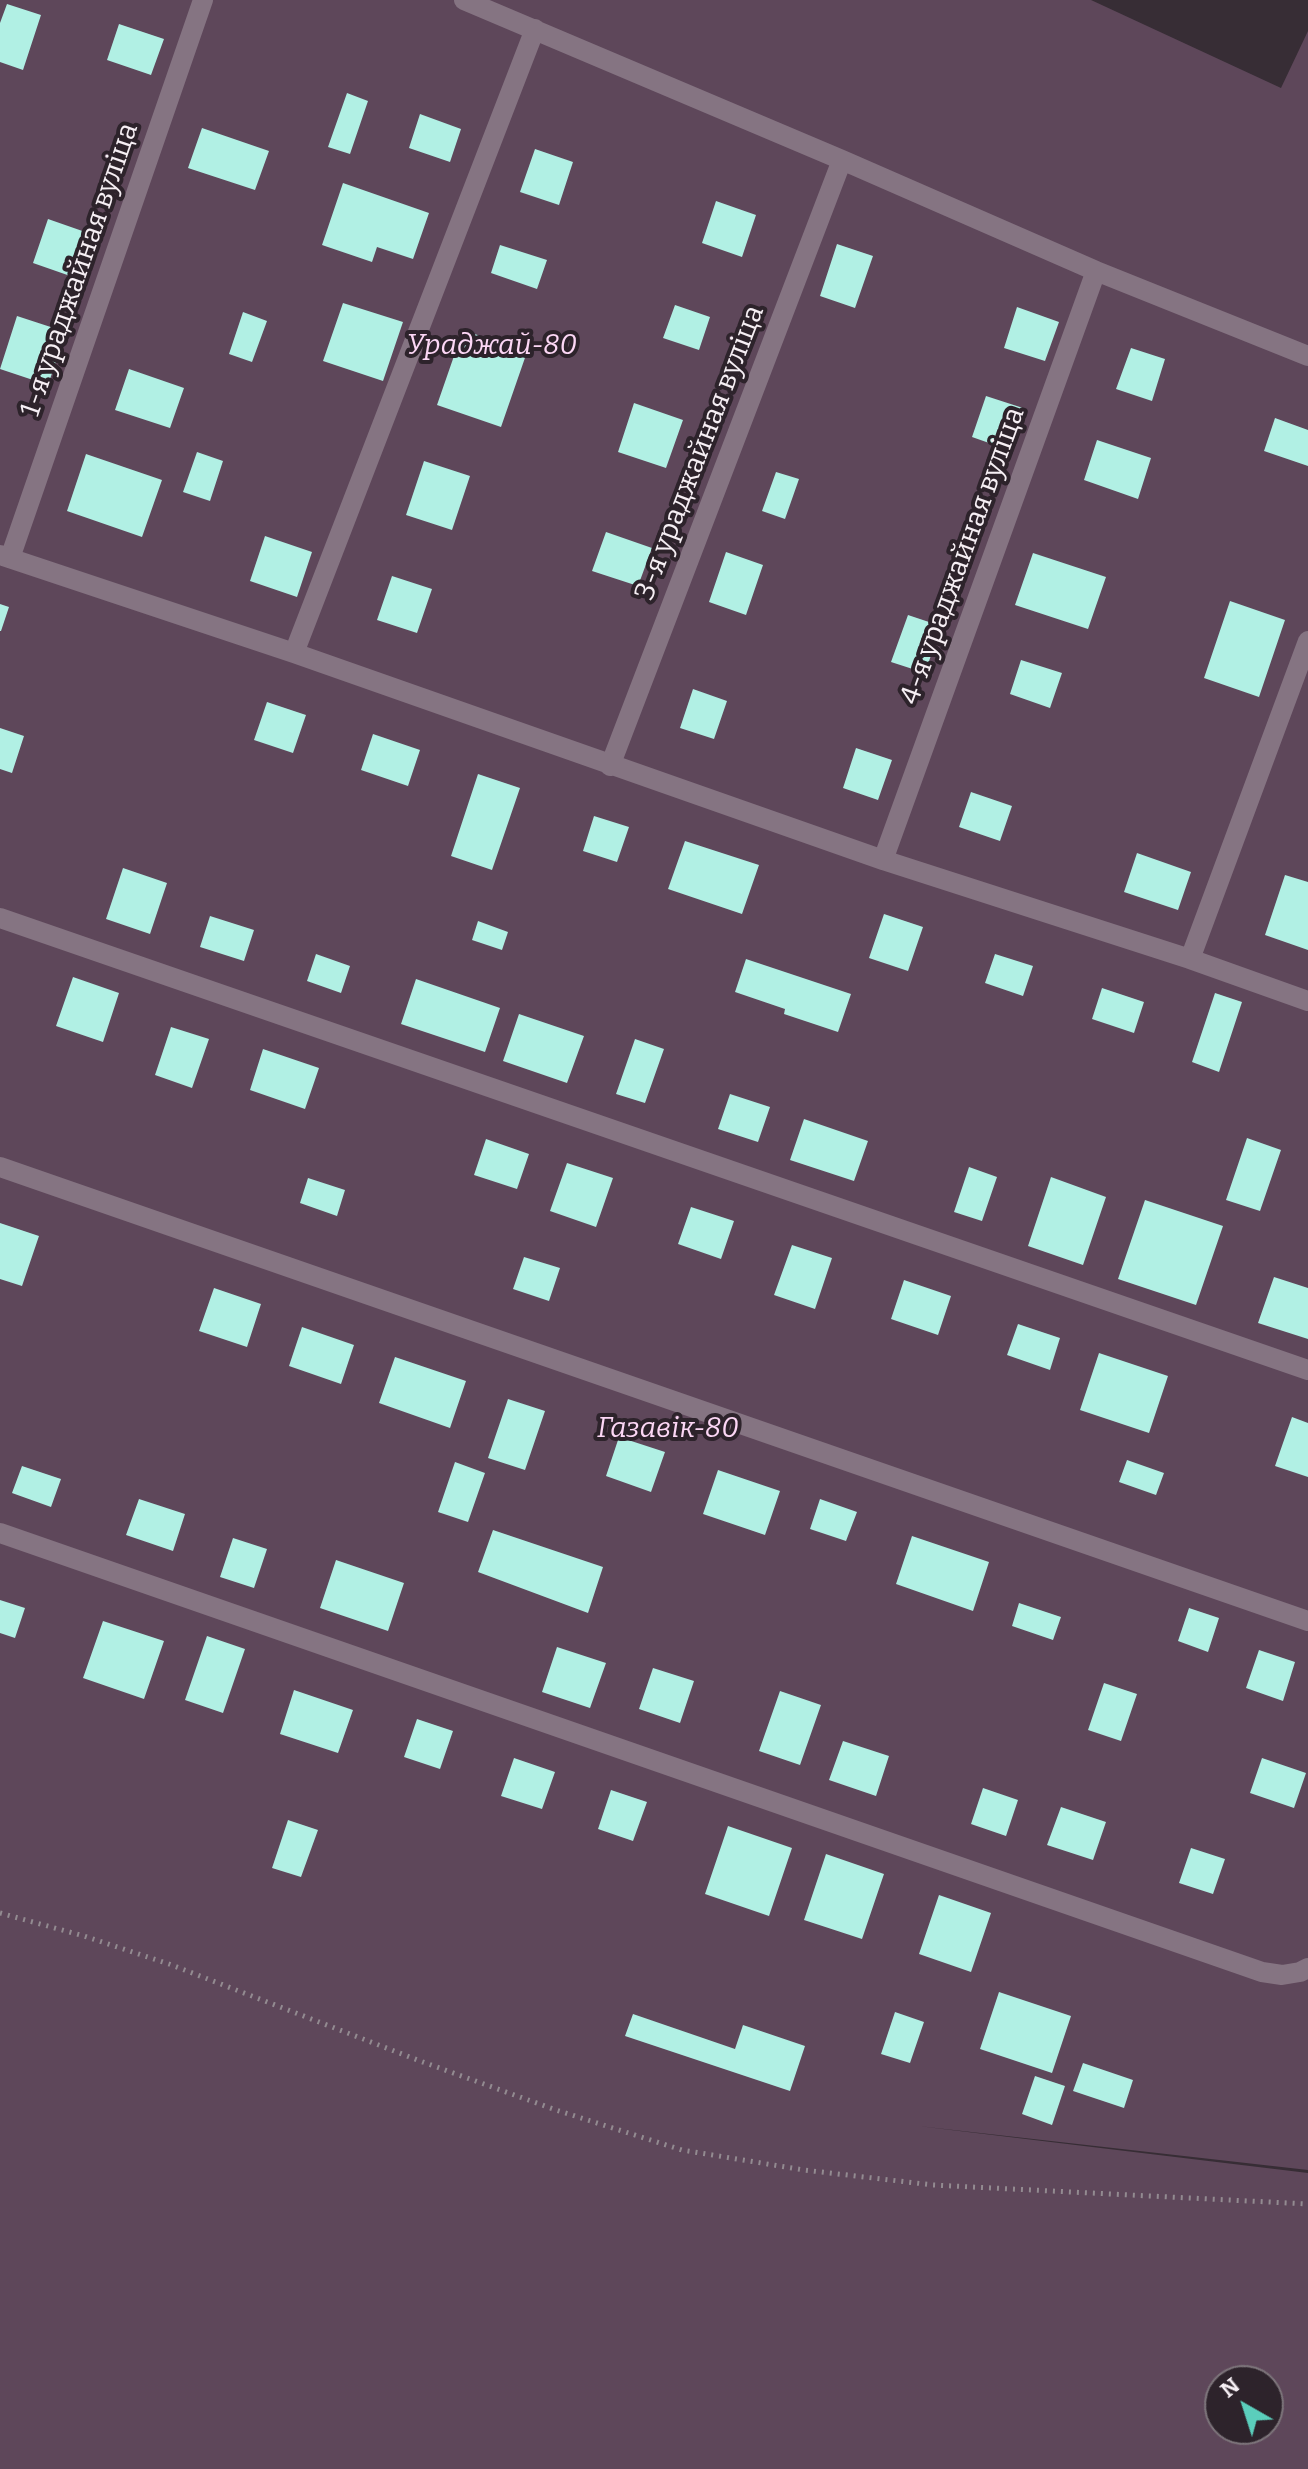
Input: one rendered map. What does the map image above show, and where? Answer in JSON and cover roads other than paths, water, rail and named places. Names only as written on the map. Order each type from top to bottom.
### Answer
[{"type":"lane","name":"1-я ураджайная вуліца","points":[[5,557],[203,0]]},
{"type":"lane","points":[[464,0],[1096,271],[1308,356]]},
{"type":"lane","points":[[294,653],[535,29]]},
{"type":"lane","name":"3-я ураджайная вуліца","points":[[610,766],[842,160]]},
{"type":"lane","name":"4-я ураджайная вуліца","points":[[883,860],[1096,271]]},
{"type":"lane","points":[[5,557],[294,653],[883,860],[1190,959],[1308,1001]]},
{"type":"lane","points":[[1190,959],[1308,641]]},
{"type":"lane","points":[[0,918],[1308,1370]]},
{"type":"lane","points":[[0,1167],[1308,1621]]},
{"type":"lane","points":[[0,1533],[1262,1972],[1282,1975],[1308,1968]]},
{"type":"park label","name":"Ураджай-80","points":[[492,346]]},
{"type":"park label","name":"Газавік-80","points":[[668,1429]]}]
